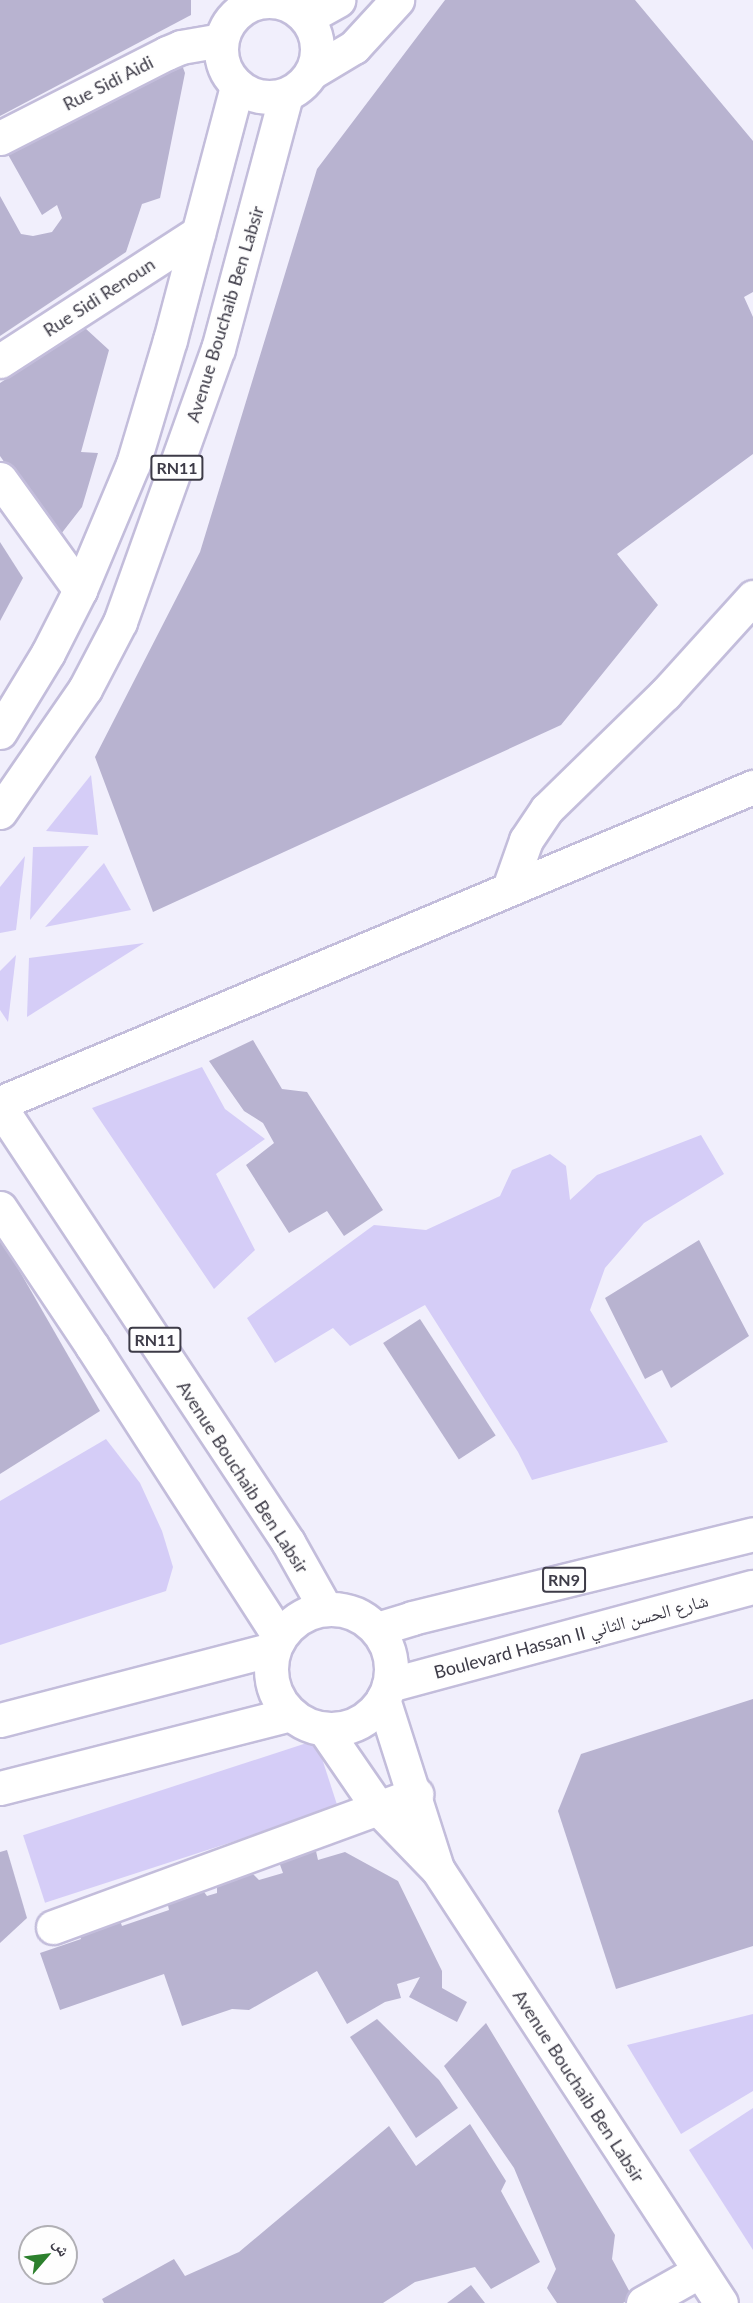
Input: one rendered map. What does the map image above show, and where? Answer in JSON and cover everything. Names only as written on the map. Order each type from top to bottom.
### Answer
[{"type":"main road","points":[[338,0],[288,7],[252,3],[227,20],[220,50],[225,70],[237,86],[261,97],[286,95],[301,86],[312,72],[354,47],[397,0]]},
{"type":"main road","points":[[288,7],[317,44],[312,72]]},
{"type":"main road","name":"Rue Sidi Aidi","points":[[0,138],[181,47],[227,20]]},
{"type":"main road","name":"RN11","points":[[0,732],[48,653],[80,590],[133,464],[237,86]]},
{"type":"main road","name":"Avenue Bouchaib Ben Labsir","points":[[0,812],[85,689],[120,622],[218,349],[286,95]]},
{"type":"main road","name":"Rue Sidi Renoun","points":[[0,361],[198,233]]},
{"type":"main road","points":[[0,479],[80,590]]},
{"type":"main road","points":[[510,888],[526,840],[547,809],[751,606]]},
{"type":"main road","points":[[0,1105],[753,787]]},
{"type":"main road","name":"Avenue Bouchaib Ben Labsir","points":[[0,1105],[288,1542],[325,1608]]},
{"type":"main road","name":"RN11","points":[[0,1208],[92,1346],[276,1643]]},
{"type":"main road","name":"RN9","points":[[377,1629],[412,1617],[753,1534]]},
{"type":"main road","name":"Boulevard Hassan II شارع الحسن الثاني","points":[[324,1729],[352,1726],[375,1710],[386,1692],[753,1587]]},
{"type":"main road","points":[[324,1729],[306,1724],[291,1714],[279,1701],[272,1684],[270,1666],[276,1643],[291,1622],[307,1612],[325,1608],[354,1612],[377,1629],[387,1646],[391,1666],[386,1692]]},
{"type":"main road","points":[[0,1720],[276,1643]]},
{"type":"main road","name":"Avenue Bouchaib Ben Labsir","points":[[386,1692],[438,1870]]},
{"type":"main road","points":[[0,1788],[291,1714]]},
{"type":"main road","name":"Avenue Bouchaib Ben Labsir","points":[[324,1729],[379,1809],[438,1870],[721,2303]]},
{"type":"main road","points":[[53,1927],[416,1794]]},
{"type":"main road","points":[[643,2303],[700,2271]]},
{"type":"shaded area","points":[[91,775],[98,835],[46,831]]},
{"type":"shaded area","points":[[89,846],[30,920],[33,847]]},
{"type":"shaded area","points":[[25,856],[16,930],[0,933],[0,887]]},
{"type":"shaded area","points":[[104,863],[131,910],[45,927]]},
{"type":"shaded area","points":[[144,943],[27,1017],[29,958]]},
{"type":"shaded area","points":[[16,955],[8,1022],[0,1010],[0,971]]},
{"type":"shaded area","points":[[202,1067],[225,1109],[265,1139],[216,1174],[255,1250],[214,1289],[92,1108]]},
{"type":"shaded area","points":[[701,1135],[724,1174],[644,1223],[605,1268],[590,1310],[668,1442],[532,1480],[518,1452],[425,1305],[350,1346],[333,1328],[275,1363],[247,1318],[374,1225],[426,1230],[500,1196],[512,1170],[550,1154],[566,1166],[570,1200],[597,1175]]},
{"type":"shaded area","points":[[106,1439],[140,1483],[162,1531],[173,1567],[166,1591],[0,1645],[0,1501]]},
{"type":"shaded area","points":[[316,1740],[338,1808],[45,1903],[23,1835]]},
{"type":"shaded area","points":[[753,2014],[753,2091],[681,2134],[627,2045]]},
{"type":"shaded area","points":[[753,2108],[753,2250],[689,2150]]},
{"type":"building","points":[[0,0],[191,0],[191,15],[0,116]]},
{"type":"building","points":[[445,0],[635,0],[753,141],[753,292],[744,297],[753,317],[753,454],[617,554],[658,605],[561,725],[153,912],[95,757],[200,552],[317,169]]},
{"type":"building","points":[[179,57],[185,73],[160,198],[142,204],[126,252],[0,336],[0,196],[21,234],[33,236],[52,232],[62,218],[57,205],[42,215],[6,151]]},
{"type":"building","points":[[85,328],[109,350],[81,452],[98,453],[82,507],[61,534],[48,524],[0,456],[0,383]]},
{"type":"building","points":[[0,542],[23,578],[0,621]]},
{"type":"building","points":[[253,1040],[282,1089],[307,1092],[383,1210],[344,1236],[327,1211],[289,1233],[246,1165],[274,1143],[263,1123],[244,1111],[209,1061]]},
{"type":"building","points":[[0,1237],[100,1411],[0,1474]]},
{"type":"building","points":[[699,1240],[749,1336],[671,1388],[662,1370],[645,1379],[605,1298]]},
{"type":"building","points":[[420,1319],[496,1436],[459,1460],[383,1343]]},
{"type":"building","points":[[753,1699],[753,1946],[616,1989],[558,1811],[581,1754]]},
{"type":"building","points":[[7,1850],[27,1918],[0,1943],[0,1852]]},
{"type":"building","points":[[316,1851],[318,1860],[345,1852],[398,1881],[442,1971],[442,1988],[467,2002],[457,2022],[409,1997],[420,1977],[397,1984],[401,1998],[385,2002],[347,2024],[317,1971],[249,2010],[232,2009],[182,2026],[164,1974],[60,2010],[40,1953],[81,1939],[77,1928],[118,1915],[122,1926],[169,1910],[167,1901],[202,1889],[207,1896],[217,1893],[217,1884],[250,1871],[259,1880],[283,1873],[279,1862]]},
{"type":"building","points":[[377,2019],[439,2080],[458,2108],[416,2138],[350,2037]]},
{"type":"building","points":[[486,2023],[615,2235],[612,2259],[633,2298],[623,2303],[557,2303],[547,2288],[556,2269],[514,2168],[444,2066]]},
{"type":"building","points":[[470,2124],[506,2181],[501,2191],[540,2262],[491,2289],[475,2267],[415,2282],[383,2303],[104,2303],[102,2299],[174,2259],[185,2276],[239,2252],[389,2126],[416,2166]]},
{"type":"building","points":[[471,2285],[485,2303],[447,2303]]}]
